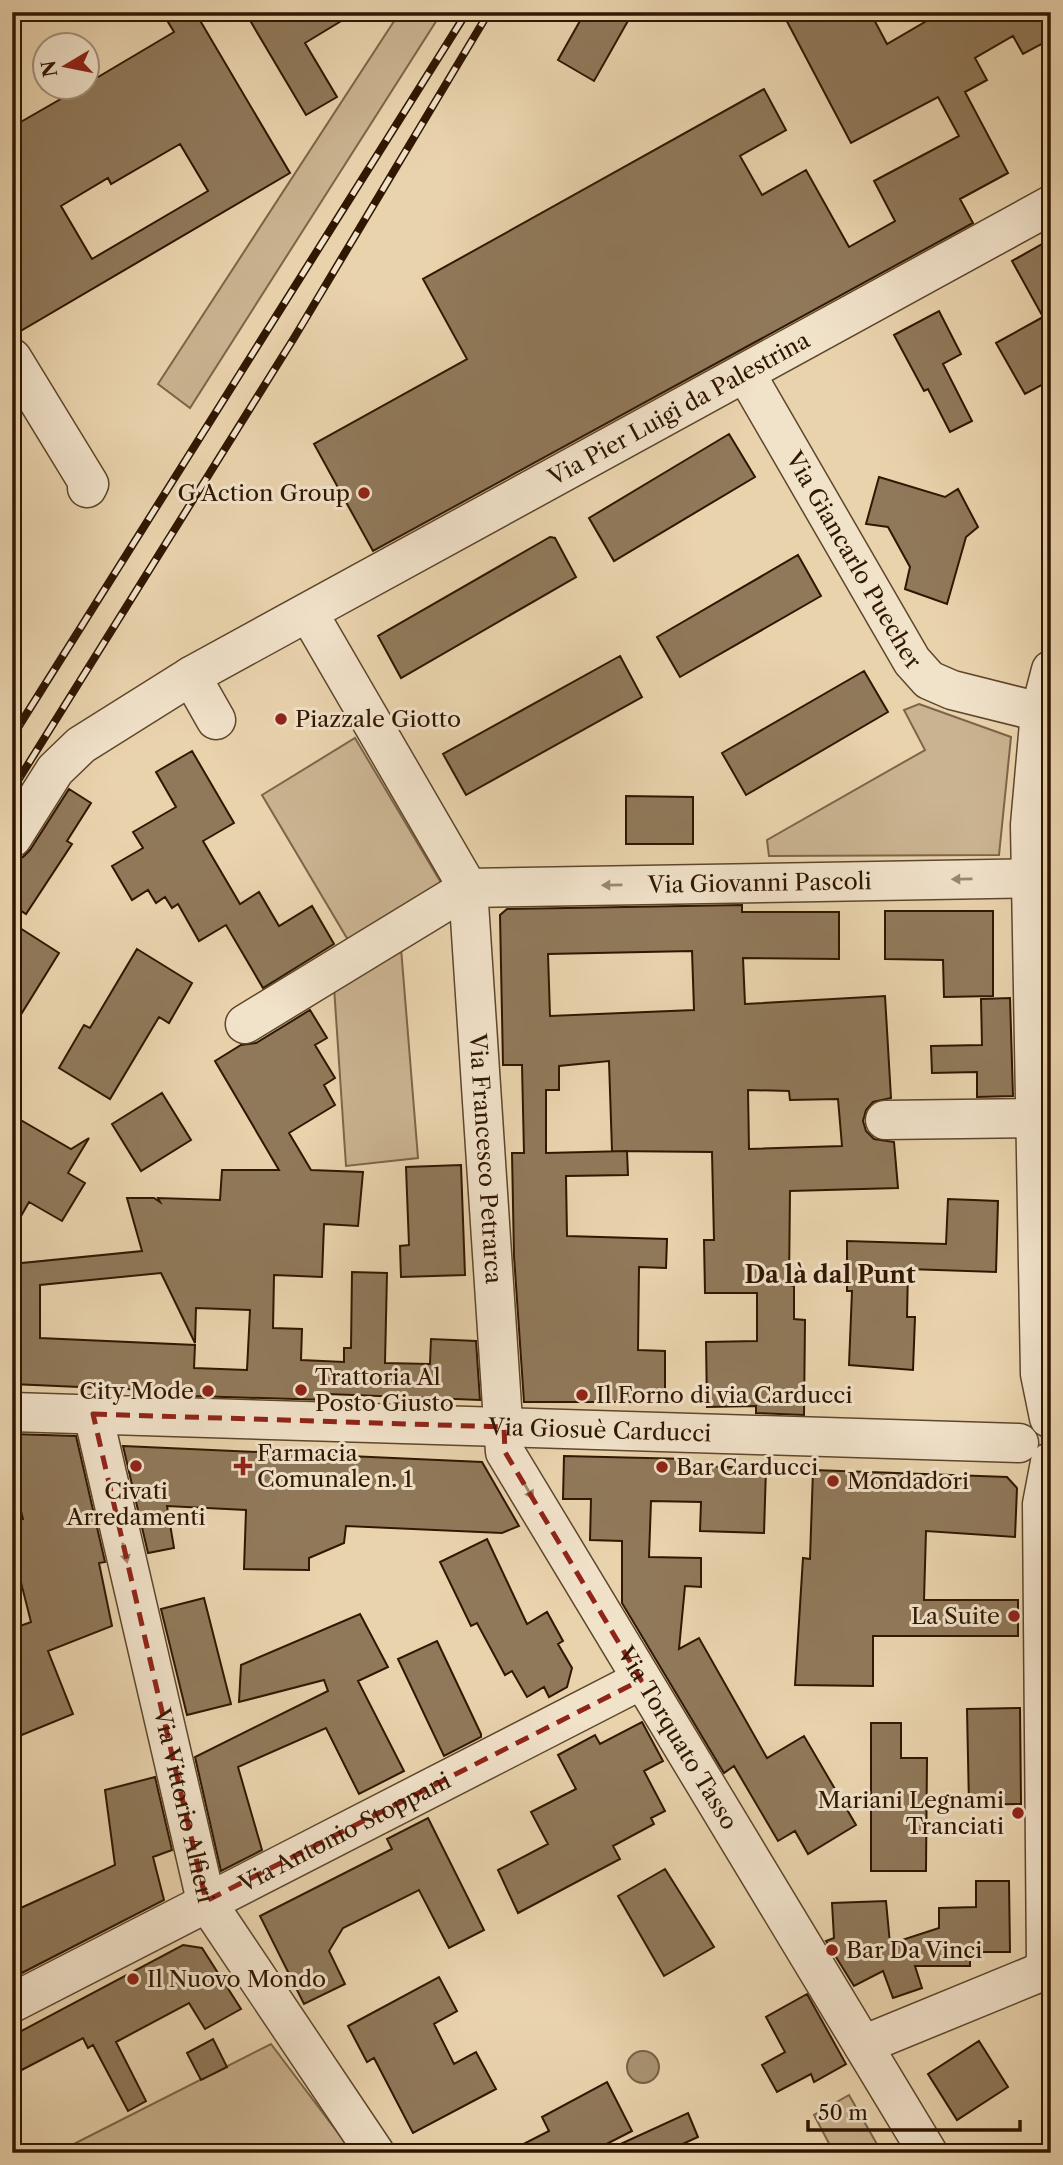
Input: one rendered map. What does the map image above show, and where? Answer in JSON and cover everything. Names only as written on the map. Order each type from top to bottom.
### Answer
[{"type":"street","name":"Via Pier Luigi da Palestrina","points":[[309,614],[1051,205]]},
{"type":"street","points":[[12,358],[89,484],[88,488]]},
{"type":"street","name":"Via Giancarlo Puecher","points":[[746,373],[912,661],[929,680],[952,690],[1040,712]]},
{"type":"street","points":[[12,838],[55,770],[80,745],[191,676],[309,614]]},
{"type":"street","name":"Via Francesco Petrarca","points":[[309,614],[468,888],[504,1427]]},
{"type":"street","points":[[863,2045],[1048,1967],[1040,1455],[1019,1434],[1030,1419],[1050,1418],[1040,1374],[1035,1118],[1040,877],[1031,780],[1040,712],[1051,670]]},
{"type":"street","points":[[191,676],[216,720]]},
{"type":"street","name":"Via Giovanni Pascoli","points":[[468,888],[1040,877]]},
{"type":"street","points":[[245,1024],[468,888]]},
{"type":"street","points":[[885,1120],[1035,1118]]},
{"type":"street","name":"Via Giosuè Carducci","points":[[12,1412],[504,1427],[1040,1455]]},
{"type":"street","name":"Via Vittorio Alfieri","points":[[93,1414],[206,1901],[375,2153]]},
{"type":"street","name":"Via Torquato Tasso","points":[[504,1427],[505,1452],[928,2153]]},
{"type":"street","name":"Via Antonio Stoppani","points":[[12,2003],[206,1901],[641,1680]]},
{"type":"highlighted area","points":[[93,1414],[504,1427],[505,1452],[641,1680],[206,1901]]},
{"type":"shaded area","points":[[400,12],[442,12],[190,408],[158,384]]},
{"type":"shaded area","points":[[919,704],[1011,737],[999,855],[769,856],[767,840],[925,750],[904,710]]},
{"type":"shaded area","points":[[355,738],[443,886],[351,945],[262,795]]},
{"type":"shaded area","points":[[401,948],[418,1158],[346,1166],[334,987]]},
{"type":"shaded area","points":[[271,2044],[353,2153],[56,2153]]},
{"type":"shaded area","points":[[643,2051],[655,2055],[659,2067],[655,2079],[643,2083],[631,2079],[627,2067],[631,2055]]},
{"type":"shaded area","points":[[849,2095],[882,2153],[834,2153],[814,2115]]},
{"type":"building","points":[[162,12],[195,12],[290,173],[12,336],[12,127],[56,102],[102,102],[102,75],[174,32]],"holes":[[[180,144],[208,191],[92,259],[61,206],[108,178],[111,184]]]},
{"type":"building","points":[[245,12],[356,12],[305,43],[337,97],[306,115]]},
{"type":"building","points":[[585,12],[633,12],[594,81],[558,60]]},
{"type":"building","points":[[782,12],[870,12],[887,44],[942,12],[1051,12],[1046,17],[1051,26],[1051,39],[1023,54],[1013,36],[975,58],[987,80],[965,92],[1008,173],[960,199],[973,223],[373,551],[314,444],[467,359],[423,279],[764,89],[786,130],[740,156],[762,195],[806,170],[849,247],[895,221],[874,181],[959,136],[938,97],[851,143]]},
{"type":"building","points":[[1051,239],[1051,380],[1025,394],[996,343],[1043,317],[1012,261]]},
{"type":"building","points":[[939,311],[961,354],[943,364],[972,421],[950,432],[928,389],[924,391],[894,335]]},
{"type":"building","points":[[729,434],[755,477],[614,561],[589,518]]},
{"type":"building","points":[[879,477],[945,497],[958,489],[978,527],[966,537],[947,604],[905,589],[910,567],[888,527],[866,524]]},
{"type":"building","points":[[550,537],[555,538],[576,577],[401,678],[378,636]]},
{"type":"building","points":[[798,555],[821,596],[680,677],[657,637]]},
{"type":"building","points":[[620,656],[642,697],[466,795],[443,754]]},
{"type":"building","points":[[864,671],[888,712],[746,795],[722,753]]},
{"type":"building","points":[[192,751],[234,823],[203,841],[240,904],[259,892],[279,926],[312,906],[334,944],[263,988],[226,925],[199,941],[178,904],[172,908],[165,897],[156,903],[148,890],[132,900],[112,866],[143,848],[133,832],[176,807],[156,772]]},
{"type":"building","points":[[69,789],[91,803],[67,841],[72,844],[26,914],[12,905],[12,860],[23,857],[30,850]]},
{"type":"building","points":[[626,796],[693,797],[693,844],[626,844]]},
{"type":"building","points":[[742,905],[742,912],[839,912],[839,959],[743,958],[745,1004],[885,996],[891,1098],[873,1102],[866,1110],[863,1121],[866,1131],[874,1139],[894,1142],[898,1188],[790,1191],[789,1285],[794,1286],[794,1319],[805,1320],[804,1415],[756,1413],[756,1406],[707,1407],[706,1342],[757,1341],[757,1293],[705,1293],[704,1240],[714,1240],[712,1152],[627,1151],[628,1175],[566,1176],[567,1236],[667,1239],[666,1268],[639,1267],[638,1350],[665,1351],[665,1392],[634,1393],[634,1402],[524,1402],[514,1256],[512,1153],[524,1153],[522,1065],[503,1065],[500,915],[507,909]],"holes":[[[692,951],[694,1010],[550,1016],[548,954]],[[609,1061],[612,1151],[623,1151],[546,1153],[546,1090],[559,1090],[559,1066]],[[748,1090],[789,1091],[790,1100],[838,1099],[842,1146],[749,1149]]]},
{"type":"building","points":[[885,911],[993,911],[993,996],[944,997],[943,960],[885,959]]},
{"type":"building","points":[[20,928],[59,953],[12,1029],[12,941]]},
{"type":"building","points":[[137,949],[192,983],[169,1023],[159,1017],[110,1099],[59,1068],[84,1025],[90,1028]]},
{"type":"building","points":[[1010,998],[1013,1096],[977,1097],[977,1072],[932,1073],[931,1046],[982,1045],[981,999]]},
{"type":"building","points":[[310,1010],[327,1038],[315,1045],[335,1078],[324,1085],[335,1105],[289,1133],[311,1170],[363,1172],[358,1226],[324,1224],[322,1277],[274,1275],[273,1328],[302,1329],[301,1360],[344,1362],[344,1348],[351,1348],[352,1272],[387,1273],[385,1363],[430,1364],[431,1339],[476,1341],[480,1400],[328,1394],[327,1400],[193,1396],[193,1392],[12,1384],[12,1264],[142,1251],[127,1198],[154,1198],[160,1202],[158,1198],[220,1200],[222,1170],[279,1170],[215,1061],[241,1045],[256,1043]],"holes":[[[161,1273],[195,1343],[196,1308],[250,1310],[247,1370],[194,1368],[195,1345],[40,1338],[40,1285]]]},
{"type":"building","points":[[162,1093],[191,1140],[141,1171],[112,1124]]},
{"type":"building","points":[[12,1115],[71,1149],[89,1138],[68,1173],[85,1183],[62,1221],[29,1202],[12,1232]]},
{"type":"building","points":[[461,1165],[465,1275],[401,1277],[400,1246],[409,1245],[406,1167]]},
{"type":"building","points":[[948,1199],[998,1201],[996,1272],[908,1269],[907,1317],[915,1317],[913,1370],[849,1365],[852,1291],[847,1291],[847,1241],[946,1244]]},
{"type":"building","points":[[12,1434],[76,1436],[105,1562],[99,1563],[112,1626],[48,1651],[73,1714],[12,1739],[12,1629],[31,1622],[12,1547],[12,1522],[23,1519],[12,1474]]},
{"type":"building","points":[[123,1446],[482,1462],[519,1526],[502,1533],[346,1526],[344,1543],[309,1558],[309,1570],[244,1569],[246,1510],[167,1506],[174,1548],[148,1553]]},
{"type":"building","points":[[564,1456],[687,1459],[687,1466],[766,1468],[764,1533],[700,1531],[701,1502],[651,1501],[649,1557],[701,1558],[701,1587],[685,1586],[679,1649],[699,1638],[767,1758],[804,1736],[856,1825],[808,1854],[795,1831],[778,1841],[734,1766],[724,1773],[622,1603],[622,1541],[590,1540],[591,1499],[563,1499]]},
{"type":"building","points":[[813,1470],[1007,1477],[1017,1488],[1015,1537],[926,1531],[924,1600],[1018,1600],[1018,1636],[873,1636],[873,1686],[795,1685],[803,1558],[810,1559]]},
{"type":"building","points":[[487,1539],[527,1624],[547,1612],[563,1641],[558,1644],[572,1668],[567,1687],[549,1697],[544,1687],[527,1697],[512,1671],[505,1675],[477,1623],[471,1626],[440,1562]]},
{"type":"building","points":[[204,1598],[231,1704],[187,1715],[161,1609]]},
{"type":"building","points":[[360,1614],[388,1667],[358,1681],[404,1771],[359,1794],[326,1728],[238,1767],[262,1850],[221,1871],[195,1757],[328,1691],[324,1680],[239,1702],[241,1665]]},
{"type":"building","points":[[437,1641],[481,1734],[481,1737],[444,1756],[398,1659]]},
{"type":"building","points":[[1020,1708],[1021,1804],[969,1805],[967,1709]]},
{"type":"building","points":[[642,1722],[663,1761],[644,1771],[665,1811],[651,1818],[654,1824],[613,1846],[620,1859],[518,1913],[498,1870],[548,1844],[531,1812],[576,1789],[558,1755],[595,1735],[600,1744]]},
{"type":"building","points":[[871,1723],[901,1723],[901,1758],[927,1758],[926,1871],[871,1871]]},
{"type":"building","points":[[155,1777],[172,1850],[153,1857],[164,1900],[12,1978],[12,1912],[115,1865],[105,1790]]},
{"type":"building","points":[[428,1818],[484,1930],[449,1948],[419,1890],[343,1928],[329,1951],[345,1984],[304,2004],[260,1916],[392,1849],[387,1839]]},
{"type":"building","points":[[665,1869],[714,1947],[664,1976],[618,1896]]},
{"type":"building","points":[[976,1881],[1009,1881],[1010,1952],[970,1952],[970,1966],[915,1966],[922,1988],[893,1998],[883,1971],[854,1986],[826,1941],[834,1938],[832,1903],[886,1901],[890,1944],[939,1928],[939,1908],[976,1907]]},
{"type":"building","points":[[183,1945],[202,1948],[241,2009],[205,2029],[189,2003],[116,2042],[146,2101],[128,2111],[93,2045],[88,2048],[83,2038],[12,2075],[12,2036]]},
{"type":"building","points":[[439,1977],[457,2011],[434,2024],[454,2064],[476,2052],[496,2089],[413,2133],[374,2058],[367,2062],[348,2026]]},
{"type":"building","points":[[807,1994],[846,2064],[814,2082],[811,2074],[777,2092],[762,2065],[785,2052],[766,2017]]},
{"type":"building","points":[[213,2039],[227,2067],[201,2080],[187,2053]]},
{"type":"building","points":[[979,2041],[1008,2087],[957,2120],[928,2074]]},
{"type":"building","points":[[607,2082],[632,2131],[589,2153],[506,2153],[549,2131],[542,2117]]},
{"type":"building","points":[[688,2113],[698,2137],[663,2153],[601,2153]]},
{"type":"railway","points":[[12,737],[467,12]]},
{"type":"railway","points":[[12,790],[294,338],[489,12]]},
{"type":"place","name":"G Action Group","points":[[364,493]]},
{"type":"place","name":"Piazzale Giotto","points":[[281,719]]},
{"type":"place","name":"Trattoria Al Posto Giusto","points":[[301,1390]]},
{"type":"place","name":"City Mode","points":[[208,1391]]},
{"type":"place","name":"Il Forno di via Carducci","points":[[582,1395]]},
{"type":"place","name":"Civati Arredamenti","points":[[136,1466]]},
{"type":"place","name":"Farmacia Comunale n. 1","points":[[243,1466]]},
{"type":"place","name":"Bar Carducci","points":[[662,1467]]},
{"type":"place","name":"Mondadori","points":[[833,1481]]},
{"type":"place","name":"La Suite","points":[[1014,1616]]},
{"type":"place","name":"Mariani Legnami Tranciati","points":[[1018,1813]]},
{"type":"place","name":"Bar Da Vinci","points":[[832,1950]]},
{"type":"place","name":"Il Nuovo Mondo","points":[[133,1979]]},
{"type":"district","name":"Da là dal Punt","points":[[830,1275]]}]
